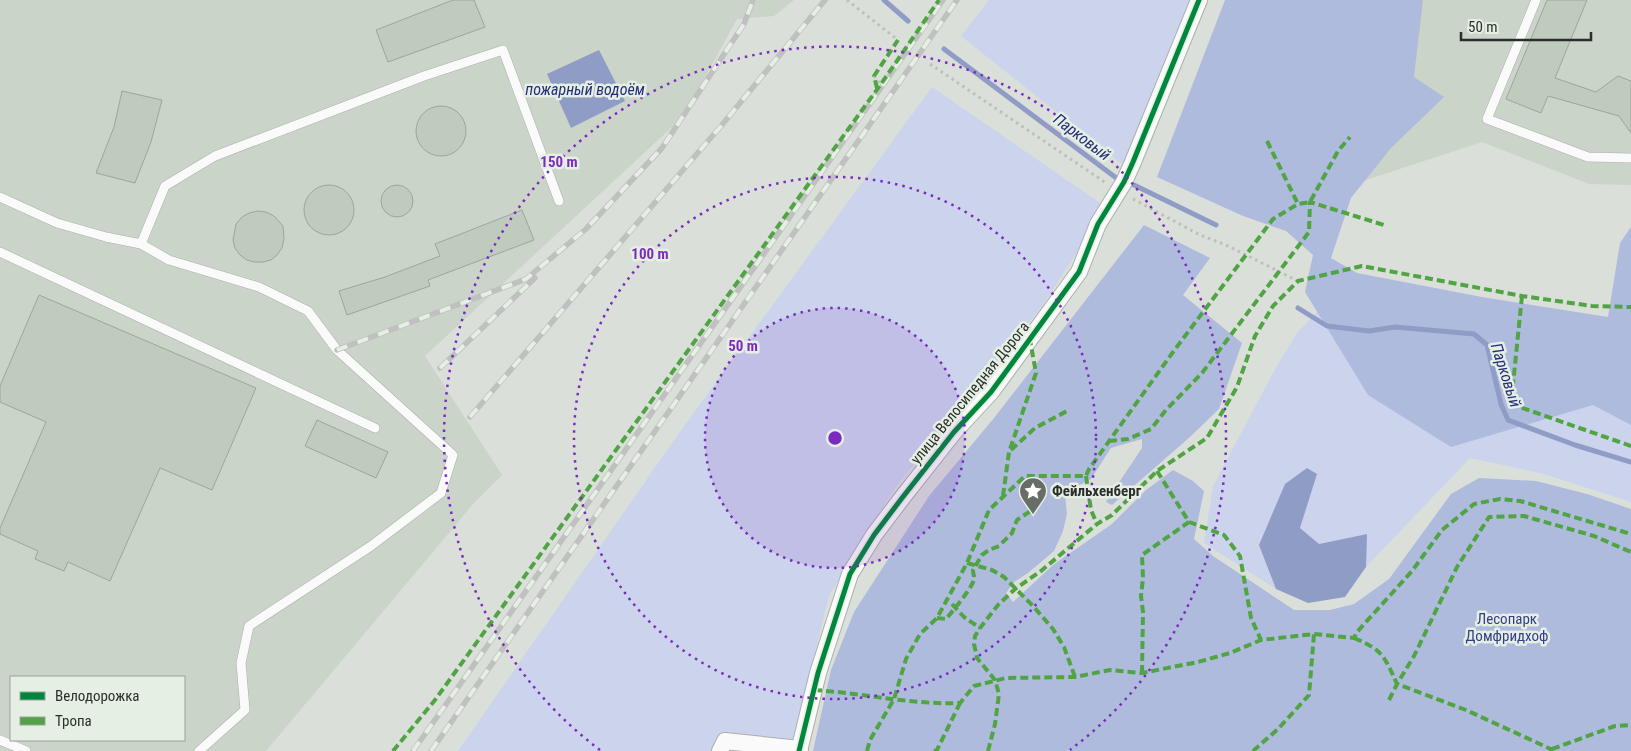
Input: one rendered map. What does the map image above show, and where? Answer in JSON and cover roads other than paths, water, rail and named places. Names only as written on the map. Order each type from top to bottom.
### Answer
[{"type":"street","name":"улица Велосипедная Дорога","points":[[800,750],[818,673],[850,574],[874,535],[902,498],[954,432],[991,392],[1079,272],[1098,224],[1133,162],[1199,0]]},
{"type":"street","points":[[720,751],[725,741],[800,750]]},
{"type":"lane","points":[[1536,0],[1487,119],[1588,157],[1631,158]]},
{"type":"lane","points":[[141,244],[165,186],[215,156],[424,76],[503,50],[559,201]]},
{"type":"lane","points":[[0,198],[57,223],[106,237],[141,244],[169,260],[260,288],[308,311],[337,350],[453,455],[441,493],[371,546],[249,626],[241,664],[245,710],[199,751]]},
{"type":"lane","points":[[0,252],[376,428]]},
{"type":"lane","points":[[0,740],[26,751]]},
{"type":"water","name":"пожарный водоём","points":[[599,50],[625,101],[571,128],[547,74]]},
{"type":"water","points":[[1307,468],[1317,474],[1300,528],[1319,544],[1367,534],[1366,567],[1345,597],[1308,603],[1276,589],[1259,545],[1285,484]]},
{"type":"waterway","name":"Парковый","points":[[884,0],[908,21]]},
{"type":"waterway","name":"Парковый","points":[[944,49],[1119,180],[1134,185],[1216,225]]},
{"type":"waterway","name":"Парковый","points":[[1298,308],[1327,326],[1369,331],[1395,327],[1474,334],[1487,345],[1501,404],[1508,420],[1575,445],[1631,462]]},
{"type":"railway","points":[[337,350],[526,279],[586,229],[662,148],[744,24],[753,0]]},
{"type":"railway","points":[[470,417],[721,126],[825,0]]},
{"type":"railway","points":[[413,751],[943,0]]},
{"type":"railway","points":[[431,751],[957,0]]},
{"type":"railway","points":[[440,368],[535,278]]},
{"type":"place","name":"Фейльхенберг","points":[[1033,515]]},
{"type":"park label","name":"Лесопарк Домфридхоф","points":[[1507,628]]}]
